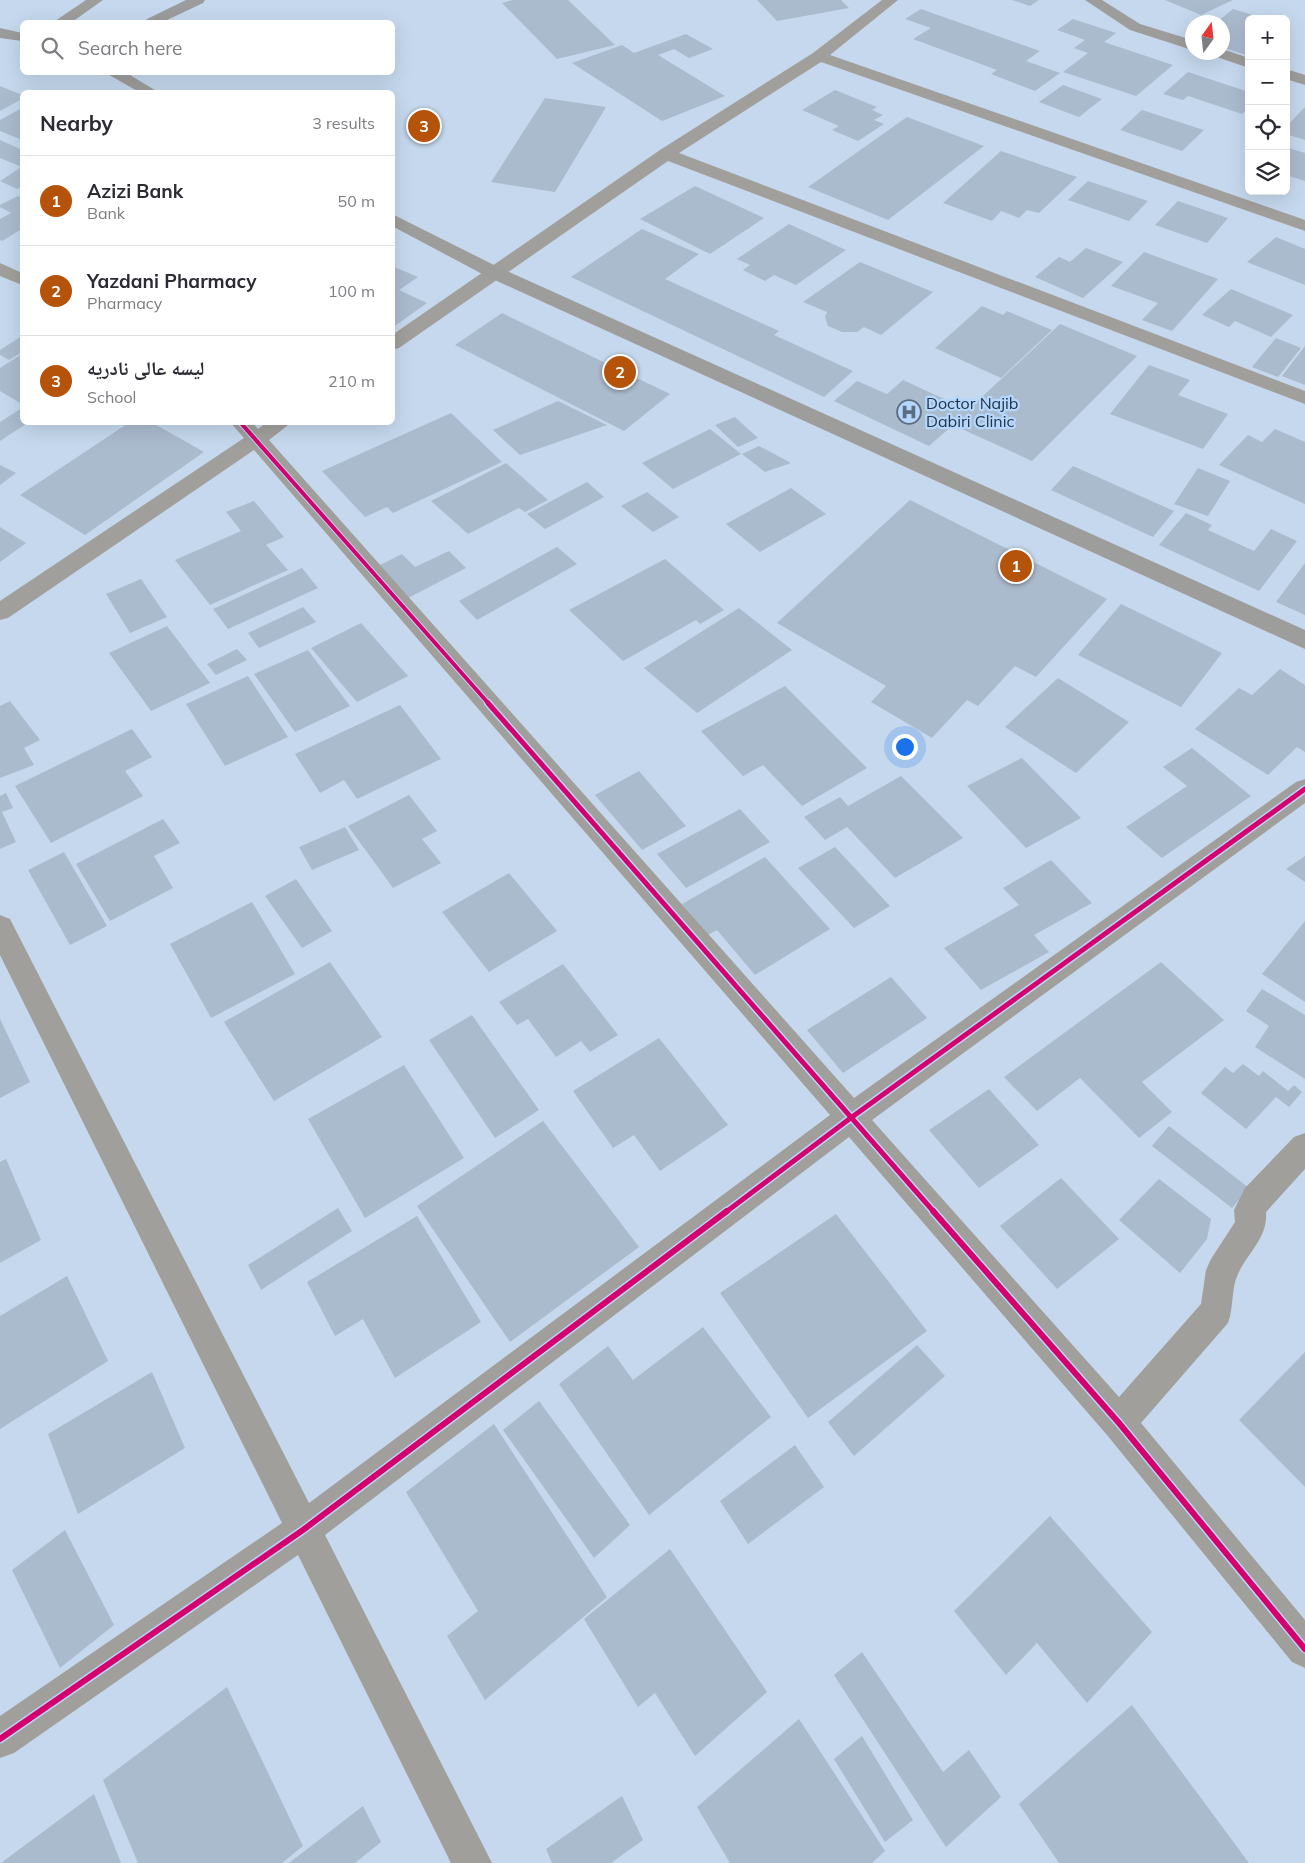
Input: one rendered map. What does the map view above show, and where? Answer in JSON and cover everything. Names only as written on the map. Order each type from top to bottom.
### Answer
[{"type":"main road","points":[[66,20],[96,0]]},
{"type":"main road","points":[[156,20],[198,0]]},
{"type":"main road","points":[[1092,0],[1134,27],[1185,43]]},
{"type":"main road","points":[[0,32],[20,37]]},
{"type":"main road","points":[[1230,57],[1245,62]]},
{"type":"main road","points":[[118,75],[146,90]]},
{"type":"main road","points":[[1290,75],[1305,80]]},
{"type":"main road","points":[[395,221],[493,272],[1305,640]]},
{"type":"street","points":[[395,342],[493,272],[666,154],[819,56],[891,0]]},
{"type":"street","points":[[819,56],[1305,226]]},
{"type":"street","points":[[666,154],[1305,398]]},
{"type":"street","points":[[0,269],[20,279]]},
{"type":"street","points":[[0,612],[248,431],[271,425]]},
{"type":"street","points":[[248,431],[1119,1423],[1305,1649]]},
{"type":"street","points":[[0,1739],[303,1530],[852,1117],[1305,789]]},
{"type":"street","points":[[0,927],[472,1863]]},
{"type":"street","points":[[1119,1423],[1216,1311],[1222,1270],[1251,1225],[1250,1210],[1256,1199],[1305,1146]]},
{"type":"building","points":[[513,0],[568,0],[615,45],[557,59],[502,3]]},
{"type":"building","points":[[757,0],[841,0],[849,8],[777,21]]},
{"type":"building","points":[[1012,0],[1039,0],[1030,6]]},
{"type":"building","points":[[1165,0],[1233,0],[1201,15]]},
{"type":"building","points":[[921,9],[1040,51],[1026,61],[1060,73],[1035,91],[991,74],[997,70],[913,39],[931,28],[905,19]]},
{"type":"building","points":[[1233,9],[1253,15],[1245,15],[1245,55],[1230,50],[1230,15],[1226,15]]},
{"type":"building","points":[[1073,19],[1116,33],[1104,42],[1173,65],[1136,96],[1063,72],[1088,53],[1074,48],[1085,40],[1057,30]]},
{"type":"building","points":[[686,34],[713,49],[689,58],[674,49],[658,55],[725,96],[662,121],[572,63],[622,45],[634,53]]},
{"type":"building","points":[[1188,72],[1245,91],[1245,111],[1242,114],[1188,96],[1183,100],[1163,94]]},
{"type":"building","points":[[1063,85],[1102,99],[1079,117],[1039,102]]},
{"type":"building","points":[[0,86],[20,94],[20,100],[0,111]]},
{"type":"building","points":[[835,90],[877,107],[872,110],[883,115],[874,120],[884,124],[858,141],[832,130],[839,126],[802,110]]},
{"type":"building","points":[[545,98],[606,107],[555,192],[491,182]]},
{"type":"building","points":[[1305,107],[1305,140],[1290,135],[1290,123]]},
{"type":"building","points":[[20,109],[20,139],[0,131],[0,120]]},
{"type":"building","points":[[1142,110],[1204,130],[1182,151],[1120,130]]},
{"type":"building","points":[[907,117],[984,146],[888,220],[808,187]]},
{"type":"building","points":[[0,140],[20,149],[20,166],[0,158]]},
{"type":"building","points":[[1290,148],[1305,153],[1305,181],[1290,176]]},
{"type":"building","points":[[1001,151],[1077,177],[1039,213],[1027,210],[1019,218],[1001,211],[992,221],[943,203]]},
{"type":"building","points":[[20,168],[20,187],[17,189],[0,181]]},
{"type":"building","points":[[1088,181],[1148,201],[1129,221],[1068,200]]},
{"type":"building","points":[[695,186],[764,218],[710,254],[640,219]]},
{"type":"building","points":[[18,196],[20,197],[20,230],[2,241],[0,240],[0,219],[11,213],[0,207],[0,205]]},
{"type":"building","points":[[1178,201],[1228,218],[1207,243],[1155,225]]},
{"type":"building","points":[[789,224],[846,250],[796,285],[774,275],[765,281],[743,270],[750,265],[737,259]]},
{"type":"building","points":[[642,229],[699,254],[665,279],[779,331],[774,335],[853,371],[824,397],[571,277]]},
{"type":"building","points":[[1276,237],[1305,249],[1305,285],[1247,262]]},
{"type":"building","points":[[1086,248],[1123,262],[1083,298],[1035,277],[1059,257],[1070,262]]},
{"type":"building","points":[[1144,252],[1218,279],[1172,331],[1142,320],[1158,303],[1111,286]]},
{"type":"building","points":[[860,262],[933,292],[881,335],[864,327],[857,332],[842,332],[828,326],[825,317],[827,312],[803,302]]},
{"type":"building","points":[[395,267],[418,277],[399,290],[427,303],[395,326]]},
{"type":"building","points":[[1231,289],[1293,315],[1271,337],[1235,321],[1229,327],[1202,315]]},
{"type":"building","points":[[982,306],[1003,315],[1007,311],[1052,330],[1001,378],[935,348]]},
{"type":"building","points":[[502,313],[670,394],[624,431],[455,345]]},
{"type":"building","points":[[1060,324],[1137,356],[1032,461],[953,425],[929,446],[834,401],[857,381],[887,394],[903,380],[968,410]]},
{"type":"building","points":[[20,337],[20,353],[9,360],[0,355],[0,350]]},
{"type":"building","points":[[1276,338],[1301,348],[1278,377],[1252,367]]},
{"type":"building","points":[[1305,346],[1305,385],[1282,376]]},
{"type":"building","points":[[20,355],[20,403],[0,391],[0,368]]},
{"type":"building","points":[[1149,365],[1190,380],[1178,395],[1228,414],[1203,449],[1110,414]]},
{"type":"building","points":[[558,401],[607,425],[520,455],[493,430]]},
{"type":"building","points":[[20,409],[20,425],[24,425],[0,441],[0,422]]},
{"type":"building","points":[[451,413],[502,462],[393,513],[387,507],[365,517],[322,471]]},
{"type":"building","points":[[735,417],[758,438],[738,447],[715,425]]},
{"type":"building","points":[[125,425],[156,425],[204,452],[85,535],[20,495]]},
{"type":"building","points":[[710,429],[741,454],[673,489],[642,463]]},
{"type":"building","points":[[1275,429],[1305,442],[1305,504],[1219,465],[1248,435],[1262,442]]},
{"type":"building","points":[[759,446],[791,463],[765,472],[742,454]]},
{"type":"building","points":[[506,463],[548,500],[525,512],[519,508],[468,534],[431,501]]},
{"type":"building","points":[[0,465],[16,473],[0,485]]},
{"type":"building","points":[[1073,466],[1174,511],[1153,537],[1051,490]]},
{"type":"building","points":[[1198,468],[1230,481],[1208,516],[1174,504]]},
{"type":"building","points":[[587,482],[604,497],[545,529],[527,514]]},
{"type":"building","points":[[791,488],[826,514],[760,552],[726,524]]},
{"type":"building","points":[[647,492],[679,517],[653,532],[621,506]]},
{"type":"building","points":[[910,500],[1107,599],[1036,677],[1015,666],[978,706],[967,700],[932,738],[871,702],[886,686],[777,623]]},
{"type":"building","points":[[254,501],[284,537],[266,545],[288,570],[210,605],[175,560],[241,531],[226,512]]},
{"type":"building","points":[[1186,513],[1212,525],[1208,530],[1254,551],[1271,529],[1297,541],[1259,591],[1159,545]]},
{"type":"building","points":[[0,527],[26,543],[0,562]]},
{"type":"building","points":[[557,547],[577,564],[477,620],[459,601]]},
{"type":"building","points":[[449,551],[466,568],[408,598],[378,566],[402,554],[415,567]]},
{"type":"building","points":[[665,559],[724,610],[700,624],[696,620],[623,661],[569,610]]},
{"type":"building","points":[[1305,563],[1305,615],[1276,602]]},
{"type":"building","points":[[302,568],[318,588],[228,629],[213,609]]},
{"type":"building","points":[[141,579],[167,617],[130,633],[106,594]]},
{"type":"building","points":[[1121,604],[1222,653],[1181,707],[1078,655]]},
{"type":"building","points":[[303,607],[316,622],[259,648],[248,633]]},
{"type":"building","points":[[739,608],[792,650],[697,713],[644,668]]},
{"type":"building","points":[[361,623],[408,676],[357,702],[311,648]]},
{"type":"building","points":[[167,626],[210,683],[151,711],[109,653]]},
{"type":"building","points":[[237,649],[247,660],[216,675],[207,664]]},
{"type":"building","points":[[308,650],[350,706],[295,732],[254,674]]},
{"type":"building","points":[[1280,669],[1305,685],[1305,752],[1297,747],[1268,775],[1195,729],[1239,688],[1252,695]]},
{"type":"building","points":[[248,676],[288,737],[225,766],[186,704]]},
{"type":"building","points":[[1058,678],[1129,722],[1076,773],[1005,727]]},
{"type":"building","points":[[785,686],[867,768],[802,806],[763,765],[743,776],[701,731]]},
{"type":"building","points":[[10,701],[40,740],[24,748],[34,765],[0,778],[0,706]]},
{"type":"building","points":[[400,705],[441,759],[357,799],[344,780],[320,793],[295,754]]},
{"type":"building","points":[[132,729],[152,757],[125,771],[143,796],[51,843],[15,786]]},
{"type":"building","points":[[1192,748],[1251,796],[1162,858],[1126,827],[1187,786],[1163,767]]},
{"type":"building","points":[[1022,758],[1081,818],[1026,848],[967,786]]},
{"type":"building","points":[[639,771],[686,826],[642,850],[595,795]]},
{"type":"building","points":[[901,776],[963,838],[895,878],[847,827],[825,840],[804,817],[840,797],[848,806]]},
{"type":"building","points":[[6,793],[13,808],[2,812],[16,842],[0,849],[0,796]]},
{"type":"building","points":[[409,795],[437,831],[422,839],[441,863],[393,888],[348,826]]},
{"type":"building","points":[[740,809],[770,842],[686,888],[657,854]]},
{"type":"building","points":[[163,819],[180,843],[154,856],[173,888],[110,921],[76,864]]},
{"type":"building","points":[[345,827],[359,850],[312,870],[299,847]]},
{"type":"building","points":[[835,847],[890,906],[854,928],[798,868]]},
{"type":"building","points":[[64,852],[107,926],[70,945],[28,870]]},
{"type":"building","points":[[1305,856],[1305,882],[1286,869]]},
{"type":"building","points":[[765,857],[830,929],[755,975],[717,930],[708,935],[682,904]]},
{"type":"building","points":[[1051,860],[1092,903],[1034,935],[1049,952],[981,990],[944,948],[1019,905],[1003,888]]},
{"type":"building","points":[[509,873],[557,931],[489,972],[442,912]]},
{"type":"building","points":[[296,879],[332,931],[302,948],[265,896]]},
{"type":"building","points":[[252,902],[295,974],[211,1018],[170,944]]},
{"type":"building","points":[[1305,921],[1305,1002],[1262,974]]},
{"type":"building","points":[[330,962],[382,1037],[274,1101],[224,1022]]},
{"type":"building","points":[[1161,962],[1224,1020],[1142,1082],[1172,1112],[1139,1138],[1080,1078],[1037,1111],[1004,1077]]},
{"type":"building","points":[[563,964],[618,1035],[590,1052],[581,1041],[556,1057],[528,1019],[517,1025],[499,1002]]},
{"type":"building","points":[[891,977],[927,1018],[843,1073],[807,1030]]},
{"type":"building","points":[[1262,989],[1305,1015],[1305,1079],[1255,1047],[1269,1026],[1246,1011]]},
{"type":"building","points":[[472,1015],[539,1110],[495,1138],[429,1040]]},
{"type":"building","points":[[0,1019],[30,1082],[0,1098]]},
{"type":"building","points":[[659,1038],[728,1125],[660,1171],[634,1135],[613,1148],[573,1091]]},
{"type":"building","points":[[1243,1064],[1259,1076],[1263,1071],[1288,1091],[1294,1085],[1302,1092],[1289,1107],[1276,1097],[1246,1129],[1201,1093],[1225,1067],[1233,1073]]},
{"type":"building","points":[[404,1065],[464,1158],[365,1218],[308,1119]]},
{"type":"building","points":[[989,1089],[1039,1145],[979,1188],[929,1130]]},
{"type":"building","points":[[543,1121],[639,1247],[510,1342],[417,1206]]},
{"type":"building","points":[[1169,1126],[1249,1188],[1232,1208],[1152,1146]]},
{"type":"building","points":[[6,1159],[41,1240],[0,1263],[0,1162]]},
{"type":"building","points":[[1061,1178],[1119,1239],[1057,1289],[1000,1226]]},
{"type":"building","points":[[1159,1179],[1211,1219],[1207,1239],[1180,1273],[1119,1220]]},
{"type":"building","points":[[338,1208],[352,1231],[261,1290],[248,1265]]},
{"type":"building","points":[[836,1214],[927,1331],[808,1418],[720,1293]]},
{"type":"building","points":[[417,1216],[481,1322],[395,1378],[363,1319],[335,1336],[307,1282]]},
{"type":"building","points":[[67,1276],[108,1361],[0,1429],[0,1316]]},
{"type":"building","points":[[703,1327],[771,1417],[649,1515],[559,1384],[608,1346],[633,1380]]},
{"type":"building","points":[[917,1345],[945,1376],[854,1456],[828,1422]]},
{"type":"building","points":[[1305,1352],[1305,1487],[1239,1420]]},
{"type":"building","points":[[152,1372],[185,1448],[78,1514],[48,1434]]},
{"type":"building","points":[[539,1401],[630,1525],[594,1558],[503,1430]]},
{"type":"building","points":[[494,1424],[607,1597],[485,1700],[447,1636],[478,1611],[406,1492]]},
{"type":"building","points":[[795,1445],[824,1487],[748,1544],[720,1501]]},
{"type":"building","points":[[1050,1516],[1152,1632],[1087,1703],[1037,1643],[1006,1675],[954,1611]]},
{"type":"building","points":[[65,1530],[114,1625],[60,1668],[12,1570]]},
{"type":"building","points":[[670,1549],[767,1692],[695,1756],[655,1693],[638,1707],[584,1619]]},
{"type":"building","points":[[862,1652],[943,1772],[969,1750],[1001,1797],[946,1847],[834,1675]]},
{"type":"building","points":[[227,1687],[303,1846],[282,1863],[138,1863],[103,1780]]},
{"type":"building","points":[[1132,1705],[1249,1863],[1059,1863],[1019,1804]]},
{"type":"building","points":[[799,1719],[885,1851],[872,1863],[730,1863],[697,1807]]},
{"type":"building","points":[[862,1736],[913,1820],[885,1842],[834,1759]]},
{"type":"building","points":[[94,1794],[121,1863],[1,1863]]},
{"type":"building","points":[[622,1796],[643,1840],[611,1863],[552,1863],[546,1849]]},
{"type":"building","points":[[363,1806],[381,1842],[355,1863],[289,1863]]},
{"type":"cycle path","points":[[243,425],[1119,1423],[1305,1649]]},
{"type":"cycle path","points":[[0,1739],[303,1530],[852,1117],[1305,789]]},
{"type":"place","name":"لیسه عالی نادریه","points":[[424,126]]},
{"type":"place","name":"Yazdani Pharmacy","points":[[620,372]]},
{"type":"place","name":"Doctor Najib Dabiri Clinic","points":[[909,412]]},
{"type":"place","name":"Azizi Bank","points":[[1016,566]]}]
